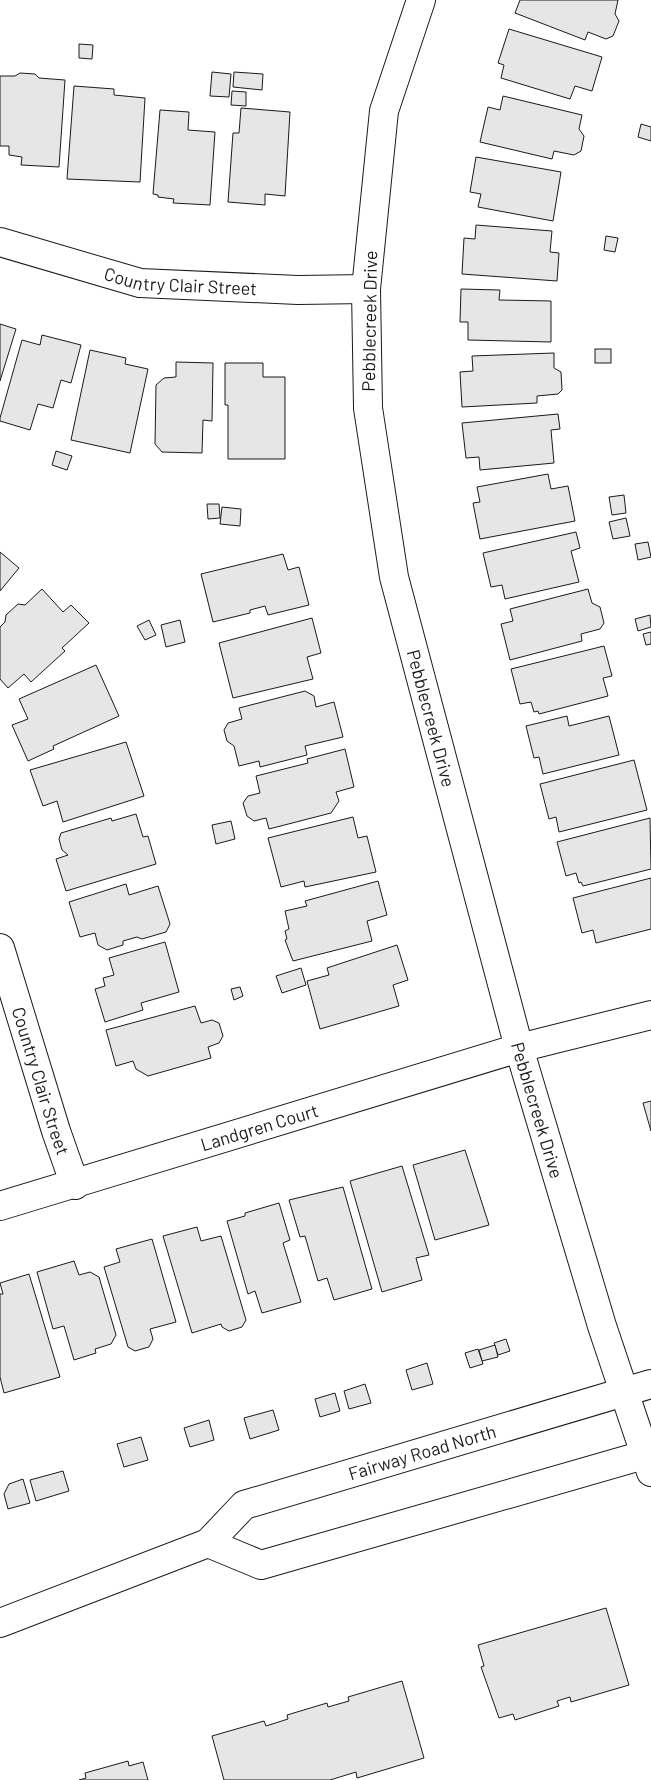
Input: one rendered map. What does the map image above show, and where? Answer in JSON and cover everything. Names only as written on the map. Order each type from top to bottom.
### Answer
[{"type":"street","name":"Pebblecreek Drive","points":[[421,0],[384,111],[366,289],[368,408],[394,577],[519,1048],[602,1326],[649,1460]]},
{"type":"street","name":"Country Clair Street","points":[[0,242],[140,283],[298,290],[366,289]]},
{"type":"street","name":"Country Clair Street","points":[[0,948],[56,1132],[75,1185]]},
{"type":"street","name":"Landgren Court","points":[[0,1206],[75,1185],[519,1048],[651,1014]]},
{"type":"street","name":"Fairway Road North","points":[[0,1623],[208,1543],[244,1505],[651,1384]]},
{"type":"street","points":[[208,1543],[261,1565],[649,1460]]},
{"type":"building","points":[[520,0],[618,0],[615,14],[619,21],[613,36],[606,39],[588,32],[585,40],[515,13]]},
{"type":"building","points":[[509,29],[602,57],[592,91],[575,86],[570,99],[501,78],[504,65],[498,63]]},
{"type":"building","points":[[79,44],[93,45],[92,59],[79,58]]},
{"type":"building","points":[[212,72],[231,74],[229,97],[210,96]]},
{"type":"building","points":[[234,72],[263,74],[262,90],[233,87]]},
{"type":"building","points":[[20,73],[35,74],[39,78],[65,80],[59,167],[21,165],[22,157],[9,155],[9,146],[0,146],[0,76],[15,76]]},
{"type":"building","points":[[74,86],[114,89],[114,95],[145,98],[140,182],[67,179]]},
{"type":"building","points":[[232,91],[246,92],[246,106],[231,105]]},
{"type":"building","points":[[503,96],[582,115],[579,129],[584,136],[581,151],[574,155],[554,151],[552,159],[480,142],[488,107],[500,110]]},
{"type":"building","points":[[241,108],[290,112],[285,196],[265,194],[265,205],[228,202],[233,133],[239,133]]},
{"type":"building","points":[[160,110],[189,112],[188,130],[215,132],[210,205],[173,203],[174,199],[158,197],[158,195],[153,194]]},
{"type":"building","points":[[641,124],[651,127],[651,141],[638,137]]},
{"type":"building","points":[[476,157],[561,172],[553,221],[478,207],[481,194],[470,192]]},
{"type":"building","points":[[476,225],[552,231],[550,252],[559,253],[557,281],[462,274],[464,238],[475,239]]},
{"type":"building","points":[[606,236],[618,238],[615,252],[604,250]]},
{"type":"building","points":[[461,289],[500,290],[499,300],[551,301],[551,342],[468,340],[468,322],[460,322]]},
{"type":"building","points":[[0,324],[16,329],[0,381]]},
{"type":"building","points":[[42,335],[81,345],[71,383],[61,380],[53,408],[38,404],[30,430],[0,421],[0,418],[22,340],[40,345]]},
{"type":"building","points":[[595,349],[611,349],[611,363],[595,363]]},
{"type":"building","points":[[90,350],[126,358],[125,364],[148,369],[130,453],[71,440]]},
{"type":"building","points":[[554,353],[554,368],[561,372],[562,390],[558,394],[537,396],[537,403],[462,407],[460,372],[473,371],[472,356]]},
{"type":"building","points":[[176,362],[213,363],[212,421],[203,420],[202,453],[162,452],[155,444],[156,385],[164,378],[176,377]]},
{"type":"building","points":[[225,363],[263,363],[263,377],[285,377],[285,459],[228,459],[228,405],[225,405]]},
{"type":"building","points":[[558,414],[560,429],[551,430],[554,463],[480,470],[479,457],[466,458],[462,423]]},
{"type":"building","points":[[56,451],[72,456],[67,470],[52,465]]},
{"type":"building","points":[[548,474],[551,489],[568,486],[575,521],[480,539],[473,503],[480,502],[477,487]]},
{"type":"building","points":[[624,495],[626,513],[612,515],[609,497]]},
{"type":"building","points":[[207,504],[219,504],[220,518],[208,519]]},
{"type":"building","points":[[222,507],[241,509],[240,526],[220,524]]},
{"type":"building","points":[[626,518],[630,536],[613,539],[609,522]]},
{"type":"building","points":[[576,532],[580,548],[571,551],[579,582],[505,599],[502,585],[491,587],[483,553]]},
{"type":"building","points":[[648,542],[651,557],[638,560],[635,544]]},
{"type":"building","points":[[0,552],[19,568],[0,591]]},
{"type":"building","points":[[283,554],[288,570],[299,567],[309,605],[268,615],[265,606],[250,610],[250,613],[213,622],[201,574]]},
{"type":"building","points":[[42,589],[63,612],[71,605],[89,623],[62,648],[65,651],[31,682],[24,674],[8,688],[0,679],[0,627],[5,622],[6,615],[18,604],[25,605]]},
{"type":"building","points":[[588,589],[592,603],[600,607],[604,623],[600,629],[581,634],[582,641],[510,660],[501,624],[513,621],[510,609]]},
{"type":"building","points":[[650,615],[651,627],[638,631],[635,619]]},
{"type":"building","points":[[312,618],[321,653],[307,657],[313,679],[233,698],[219,643]]},
{"type":"building","points":[[149,620],[156,635],[145,640],[137,626]]},
{"type":"building","points":[[180,620],[185,642],[166,647],[161,625]]},
{"type":"building","points":[[651,632],[651,644],[646,645],[643,634]]},
{"type":"building","points":[[604,646],[612,676],[603,678],[608,696],[539,714],[538,711],[534,712],[531,702],[520,704],[511,669]]},
{"type":"building","points":[[96,665],[119,716],[53,746],[54,749],[28,761],[12,725],[28,719],[19,699]]},
{"type":"building","points":[[305,691],[314,696],[316,707],[334,702],[343,737],[305,746],[307,755],[260,767],[259,761],[239,766],[234,746],[227,741],[224,730],[228,723],[242,719],[239,708]]},
{"type":"building","points":[[567,716],[569,726],[609,716],[619,755],[543,774],[539,757],[534,758],[526,726]]},
{"type":"building","points":[[126,742],[144,796],[63,822],[57,801],[43,806],[30,770]]},
{"type":"building","points":[[345,749],[354,787],[336,792],[339,801],[331,813],[269,829],[266,818],[254,821],[247,816],[243,803],[248,796],[260,793],[256,776],[308,763],[307,759]]},
{"type":"building","points":[[634,760],[647,810],[559,832],[556,817],[549,819],[540,784]]},
{"type":"building","points":[[136,814],[143,837],[148,836],[156,864],[66,891],[56,859],[68,855],[62,850],[59,839],[61,833],[111,818],[112,821]]},
{"type":"building","points":[[353,817],[358,838],[367,836],[376,872],[305,887],[304,881],[281,887],[268,838]]},
{"type":"building","points":[[650,818],[651,869],[583,886],[581,882],[579,883],[576,873],[566,876],[557,842]]},
{"type":"building","points":[[231,821],[235,839],[216,844],[212,825]]},
{"type":"building","points":[[651,878],[651,929],[596,943],[593,930],[582,933],[573,898]]},
{"type":"building","points":[[378,881],[387,915],[367,921],[372,941],[293,961],[285,940],[287,939],[285,931],[289,929],[285,911],[307,906],[305,901]]},
{"type":"building","points":[[126,884],[129,895],[158,886],[170,924],[166,932],[142,939],[137,937],[123,941],[123,945],[107,950],[98,945],[95,933],[80,937],[69,902]]},
{"type":"building","points":[[165,942],[179,992],[141,1003],[143,1010],[105,1022],[95,989],[105,986],[103,978],[114,975],[109,958]]},
{"type":"building","points":[[397,945],[408,980],[393,985],[399,1006],[320,1029],[307,981],[329,975],[327,968]]},
{"type":"building","points":[[301,968],[306,985],[282,993],[276,976]]},
{"type":"building","points":[[240,987],[243,996],[234,1000],[231,989]]},
{"type":"building","points":[[195,1006],[201,1023],[212,1020],[219,1023],[223,1036],[219,1043],[208,1047],[211,1058],[148,1076],[136,1069],[133,1061],[116,1066],[106,1030]]},
{"type":"building","points":[[651,1101],[651,1131],[643,1103]]},
{"type":"building","points":[[465,1150],[489,1225],[435,1240],[413,1165]]},
{"type":"building","points":[[402,1166],[429,1255],[416,1258],[422,1280],[382,1292],[350,1181]]},
{"type":"building","points":[[343,1187],[372,1289],[334,1300],[327,1278],[318,1281],[305,1236],[300,1237],[289,1200]]},
{"type":"building","points":[[279,1203],[290,1240],[283,1243],[301,1302],[262,1313],[255,1291],[248,1294],[227,1221],[245,1216],[245,1213]]},
{"type":"building","points":[[197,1227],[201,1241],[221,1236],[246,1320],[242,1327],[229,1331],[222,1327],[221,1324],[192,1333],[163,1236]]},
{"type":"building","points":[[152,1239],[176,1322],[150,1329],[153,1339],[149,1347],[135,1351],[128,1347],[104,1267],[120,1262],[116,1249]]},
{"type":"building","points":[[74,1261],[79,1275],[90,1272],[99,1277],[116,1335],[111,1344],[95,1349],[96,1353],[74,1360],[64,1326],[53,1329],[37,1272]]},
{"type":"building","points":[[29,1274],[60,1377],[4,1393],[0,1377],[0,1294],[3,1294],[0,1283]]},
{"type":"building","points":[[506,1339],[510,1351],[498,1355],[494,1343]]},
{"type":"building","points":[[495,1345],[498,1357],[482,1361],[479,1350]]},
{"type":"building","points":[[478,1349],[483,1364],[470,1368],[465,1353]]},
{"type":"building","points":[[427,1363],[433,1384],[412,1390],[406,1370]]},
{"type":"building","points":[[365,1384],[371,1403],[349,1409],[344,1391]]},
{"type":"building","points":[[335,1393],[340,1411],[320,1417],[315,1399]]},
{"type":"building","points":[[273,1410],[279,1430],[250,1439],[244,1418]]},
{"type":"building","points":[[209,1420],[214,1440],[190,1447],[184,1428]]},
{"type":"building","points":[[141,1437],[148,1460],[124,1467],[117,1444]]},
{"type":"building","points":[[63,1471],[69,1491],[36,1501],[30,1480]]},
{"type":"building","points":[[23,1479],[30,1503],[8,1509],[4,1494],[9,1484]]},
{"type":"building","points":[[606,1608],[629,1685],[571,1702],[570,1697],[557,1701],[559,1706],[515,1720],[513,1714],[499,1718],[481,1667],[484,1666],[478,1645]]},
{"type":"building","points":[[402,1681],[424,1758],[357,1778],[356,1772],[330,1780],[224,1780],[212,1736],[264,1721],[266,1726],[288,1719],[287,1715],[327,1703],[328,1707],[349,1701],[348,1697]]},
{"type":"building","points":[[128,1761],[129,1766],[143,1762],[148,1780],[79,1780],[86,1778],[85,1773]]}]
